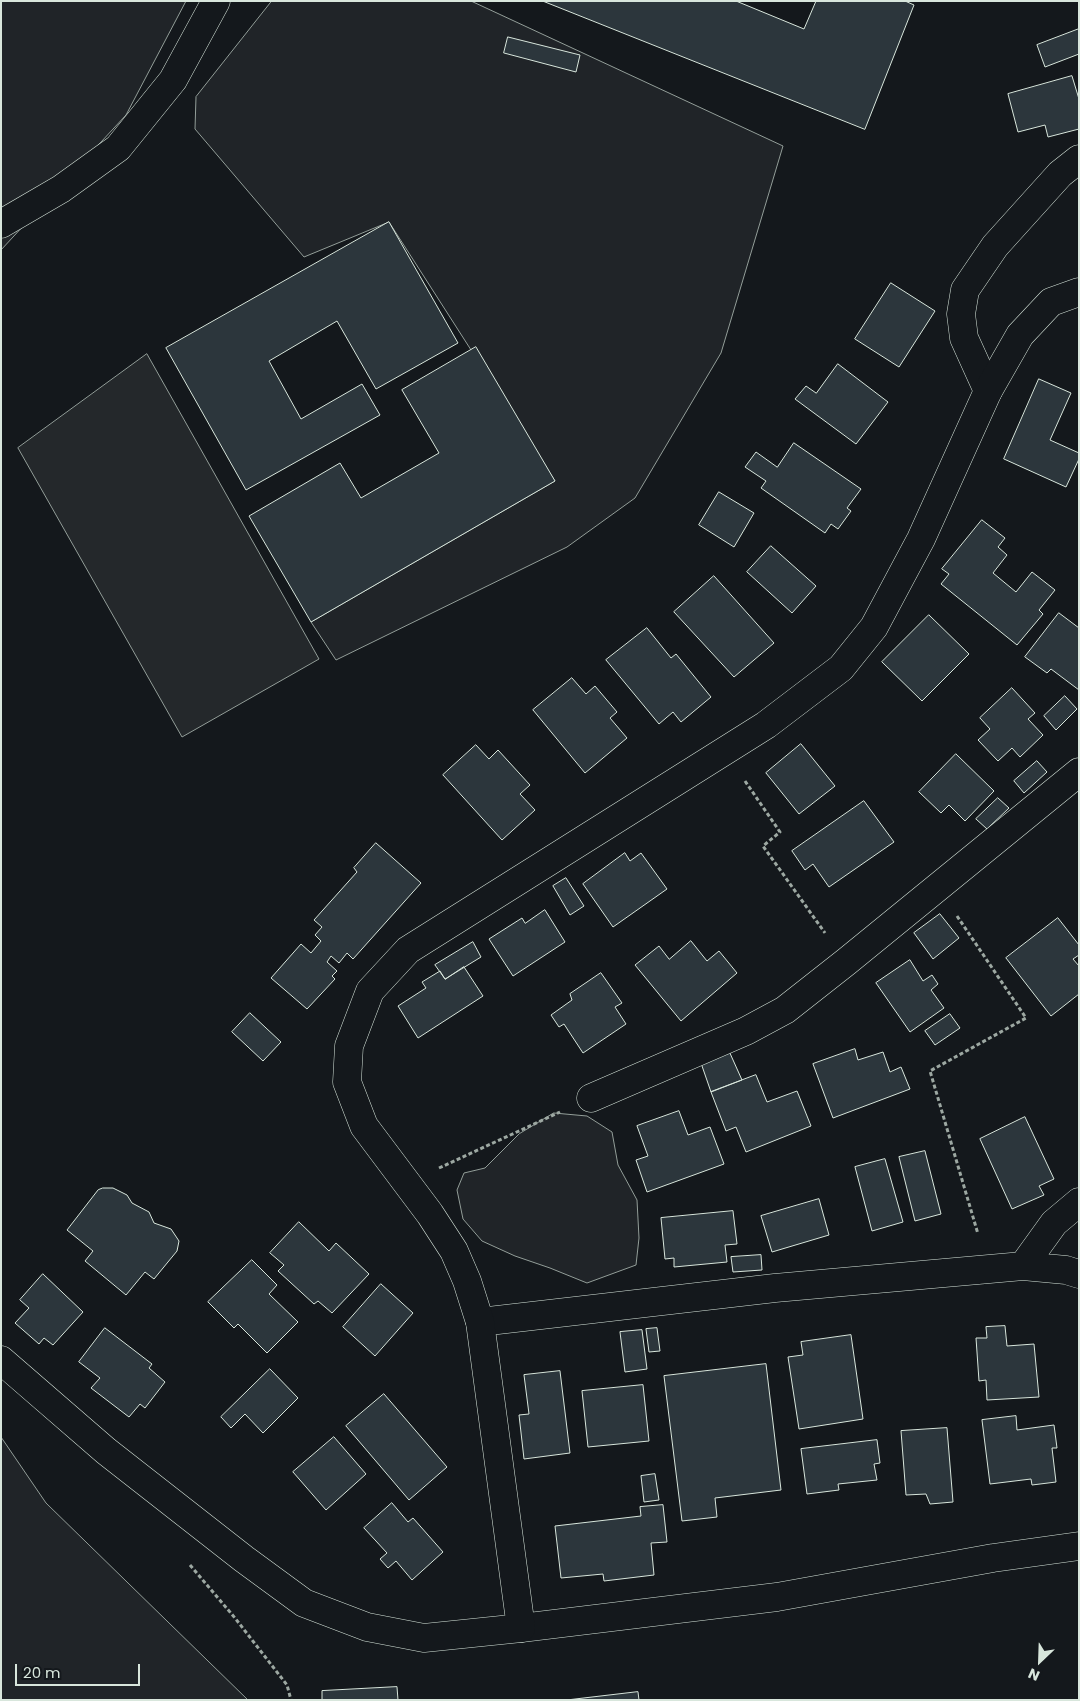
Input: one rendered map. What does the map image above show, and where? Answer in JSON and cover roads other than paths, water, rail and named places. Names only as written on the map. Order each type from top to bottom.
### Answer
[{"type":"street","points":[[1,224],[61,188],[118,148],[172,80],[216,1]]},
{"type":"street","points":[[988,391],[964,338],[961,314],[965,290],[995,246],[1060,174],[1079,159]]},
{"type":"street","points":[[521,1628],[480,1322],[467,1281],[454,1251],[364,1126],[347,1082],[349,1046],[370,990],[408,950],[766,725],[841,668],[874,627],[920,539],[988,391],[1020,335],[1051,302],[1079,292]]},
{"type":"street","points":[[591,1098],[746,1031],[785,1010],[1079,772]]},
{"type":"street","points":[[1023,1266],[1054,1223],[1079,1202]]},
{"type":"street","points":[[480,1322],[766,1290],[985,1269],[1023,1266],[1066,1270],[1079,1274]]},
{"type":"street","points":[[5,1370],[244,1559],[304,1603],[367,1627],[424,1638],[777,1597],[993,1558],[1079,1546]]}]
